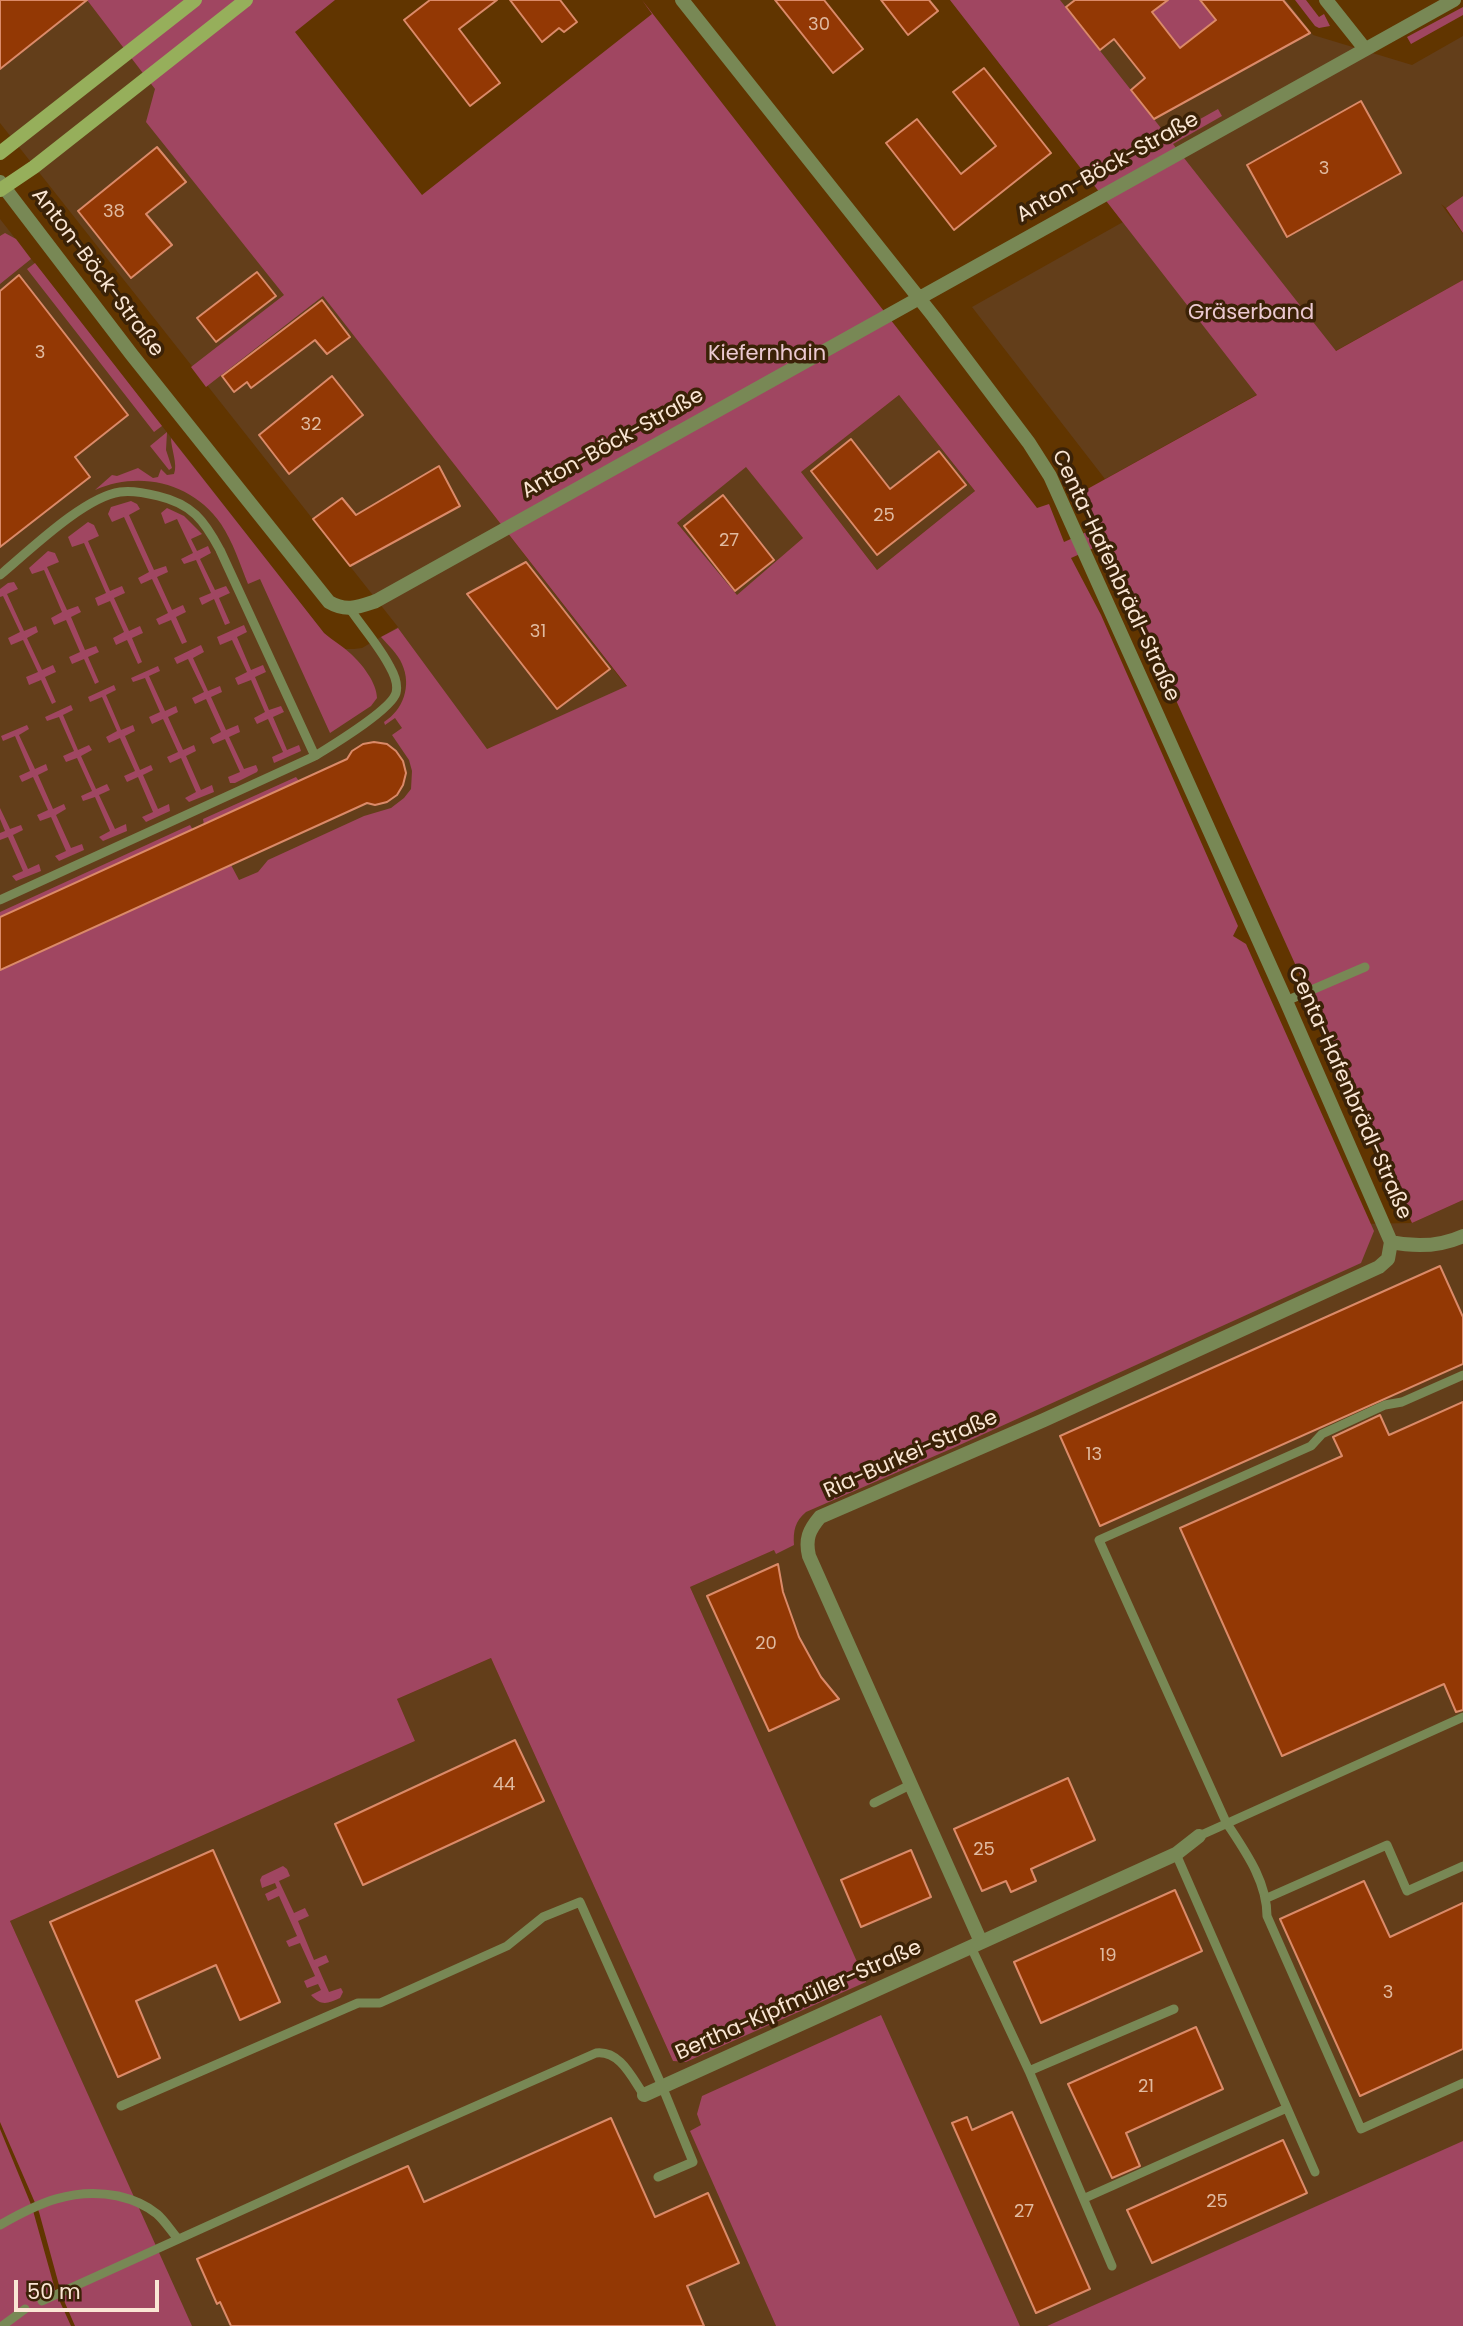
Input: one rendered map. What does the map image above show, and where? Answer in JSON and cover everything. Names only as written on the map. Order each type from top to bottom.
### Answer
[{"type":"main road","points":[[0,153],[195,0]]},
{"type":"main road","points":[[1,186],[34,166],[246,0]]},
{"type":"street","name":"Centa-Hafenbrädl-Straße","points":[[682,0],[918,299],[1029,443],[1050,476],[1391,1242]]},
{"type":"street","points":[[1326,0],[1365,49]]},
{"type":"street","name":"Anton-Böck-Straße","points":[[1,186],[329,601],[340,608],[350,609],[376,601],[1454,0]]},
{"type":"street","points":[[1391,1242],[1414,1246],[1450,1242],[1463,1236]]},
{"type":"street","name":"Ria-Burkei-Straße","points":[[976,1945],[910,1785],[809,1556],[806,1543],[811,1528],[820,1517],[1044,1420],[1379,1267],[1388,1259],[1391,1242]]},
{"type":"street","name":"Bertha-Kipfmüller-Straße","points":[[643,2095],[1176,1854],[1199,1836]]},
{"type":"lane","points":[[0,575],[92,502],[119,492],[142,492],[168,498],[188,507],[207,526],[220,550],[315,756]]},
{"type":"lane","points":[[0,900],[315,756],[351,733],[391,701],[396,693],[390,666],[350,609]]},
{"type":"lane","points":[[1286,1001],[1365,967]]},
{"type":"lane","points":[[1463,1375],[1402,1402],[1385,1405],[1322,1434],[1311,1446],[1098,1540],[1226,1822],[1248,1856],[1267,1898],[1267,1916],[1361,2129],[1463,2083]]},
{"type":"lane","points":[[1199,1836],[1463,1717]]},
{"type":"lane","points":[[874,1803],[910,1785]]},
{"type":"lane","points":[[1267,1898],[1387,1845],[1407,1891],[1463,1866]]},
{"type":"lane","points":[[1176,1854],[1315,2172]]},
{"type":"lane","points":[[121,2106],[358,2003],[380,2003],[508,1946],[543,1917],[580,1902],[693,2162],[658,2177]]},
{"type":"lane","points":[[976,1945],[1112,2266]]},
{"type":"lane","points":[[1029,2071],[1174,2009]]},
{"type":"lane","points":[[42,2301],[596,2053],[604,2052],[617,2058],[643,2095]]},
{"type":"lane","points":[[1085,2199],[1287,2108]]},
{"type":"lane","points":[[0,2225],[32,2207],[56,2198],[95,2193],[139,2203],[157,2214],[178,2239]]},
{"type":"lane","points":[[2,2326],[25,2308]]},
{"type":"shaded area","points":[[0,0],[87,0],[168,105],[297,315],[323,295],[627,687],[487,749],[507,777],[0,1002],[0,219],[324,633],[335,644],[345,649],[354,649],[362,648],[398,627],[0,123]]},
{"type":"shaded area","points":[[950,0],[1286,0],[1313,35],[1412,65],[1463,36],[1463,196],[1446,208],[1441,204],[1463,234],[1463,280],[1105,479],[972,307],[1123,222]]},
{"type":"shaded area","points":[[899,395],[975,491],[877,570],[801,472]]},
{"type":"shaded area","points":[[746,466],[803,538],[737,596],[677,523]]},
{"type":"shaded area","points":[[1463,1200],[1463,2142],[1047,2326],[1020,2326],[880,2015],[702,2125],[753,2273],[776,2326],[191,2326],[10,1921],[415,1741],[397,1699],[491,1658],[673,2061],[686,2062],[865,1982],[690,1587],[774,1550],[753,1499],[1361,1224],[1412,1223]]},
{"type":"green space","points":[[87,0],[335,0],[295,32],[422,195],[652,14],[642,0],[1037,508],[1049,504],[1064,542],[1098,527],[1082,492],[1257,395],[950,0],[1060,0],[1168,137],[1218,109],[1222,116],[1173,144],[1336,351],[1463,280],[1463,1200],[1412,1223],[1105,543],[1071,558],[1101,615],[1238,926],[1233,936],[1246,944],[1374,1231],[1361,1263],[806,1512],[796,1527],[794,1545],[776,1554],[774,1550],[690,1587],[866,1982],[686,2062],[673,2061],[491,1658],[397,1699],[415,1741],[10,1921],[192,2326],[75,2326],[62,2296],[39,2212],[0,2122],[0,970],[231,865],[239,880],[258,872],[268,860],[364,816],[391,808],[404,798],[411,789],[412,771],[409,760],[392,735],[402,728],[395,718],[385,725],[384,722],[396,711],[404,697],[405,672],[400,660],[381,637],[398,628],[487,749],[627,686],[323,296],[206,387],[191,367],[284,295],[146,122],[155,89]],"holes":[[[899,395],[975,491],[877,570],[801,472]],[[746,467],[803,538],[737,595],[677,523]]]},
{"type":"green space","points":[[1168,0],[1200,0],[1216,20],[1180,48],[1152,12]]},
{"type":"green space","points":[[1295,0],[1306,0],[1319,17],[1324,14],[1330,26],[1315,26]]},
{"type":"green space","points":[[1463,7],[1463,15],[1411,44],[1407,37]]},
{"type":"green space","points":[[1463,196],[1463,233],[1446,208]]},
{"type":"green space","points":[[5,233],[16,239],[31,259],[0,284],[0,236]]},
{"type":"green space","points":[[35,263],[162,426],[154,432],[27,269]]},
{"type":"green space","points":[[167,432],[166,450],[172,468],[169,470],[150,446]]},
{"type":"green space","points":[[171,438],[324,633],[345,648],[372,680],[377,698],[371,706],[330,733],[260,579],[248,584],[229,538],[209,510],[181,490],[147,481],[112,484],[95,490],[112,475],[117,476],[138,468],[153,478],[158,477],[161,469],[167,475],[174,474]]},
{"type":"green space","points":[[131,501],[140,509],[129,515],[154,570],[166,566],[168,572],[157,577],[172,610],[183,605],[186,612],[176,617],[187,642],[182,644],[171,620],[159,625],[156,619],[168,613],[152,579],[141,584],[138,578],[149,572],[124,517],[112,522],[108,514],[111,507]]},
{"type":"green space","points":[[167,508],[184,516],[202,534],[191,539],[197,551],[208,546],[211,553],[200,559],[215,590],[226,586],[230,593],[219,598],[230,623],[225,625],[214,599],[202,605],[199,598],[211,593],[196,560],[184,564],[181,559],[193,553],[177,519],[165,524],[161,513]]},
{"type":"green space","points":[[88,522],[94,525],[99,536],[88,541],[110,591],[122,586],[125,593],[114,598],[129,631],[140,626],[143,633],[132,638],[142,662],[138,664],[127,640],[116,645],[113,638],[124,632],[110,601],[98,606],[95,598],[106,593],[84,543],[72,547],[68,537]]},
{"type":"green space","points":[[48,551],[55,553],[59,562],[47,567],[67,610],[78,606],[81,612],[71,617],[85,650],[96,646],[99,652],[88,657],[99,682],[95,684],[84,659],[72,664],[69,657],[80,652],[66,620],[54,625],[51,618],[62,612],[44,570],[32,574],[29,568]]},
{"type":"green space","points":[[14,582],[18,589],[7,594],[24,631],[36,626],[38,632],[27,638],[42,670],[53,665],[56,672],[45,677],[56,702],[52,704],[41,680],[29,685],[26,677],[38,672],[23,640],[11,645],[8,638],[20,632],[3,596],[0,597],[0,589]]},
{"type":"green space","points":[[244,625],[247,632],[237,637],[251,670],[263,665],[266,672],[255,677],[269,710],[281,706],[284,712],[273,717],[287,750],[299,745],[301,751],[274,763],[272,757],[283,752],[268,719],[257,724],[254,718],[265,712],[251,680],[238,685],[235,678],[247,672],[232,640],[220,645],[217,637]]},
{"type":"green space","points":[[201,645],[204,652],[193,658],[208,691],[220,686],[222,692],[211,697],[226,730],[238,725],[240,732],[229,737],[244,769],[256,765],[258,770],[235,783],[230,783],[228,777],[240,772],[225,739],[213,744],[210,738],[221,732],[206,699],[195,704],[192,698],[204,692],[188,659],[177,664],[174,658]]},
{"type":"green space","points":[[158,666],[160,671],[149,676],[165,711],[176,706],[178,712],[168,717],[183,750],[194,745],[196,751],[186,756],[201,790],[212,785],[214,792],[189,802],[185,798],[196,792],[181,758],[170,763],[167,757],[178,752],[163,719],[152,724],[149,717],[160,712],[145,678],[133,682],[131,678]]},
{"type":"green space","points":[[114,685],[116,690],[106,695],[121,730],[133,725],[135,731],[125,736],[140,770],[151,765],[153,770],[143,775],[158,809],[169,804],[170,811],[146,822],[142,817],[153,812],[138,777],[127,782],[124,776],[135,771],[120,738],[109,743],[106,737],[117,731],[102,697],[90,702],[88,697]]},
{"type":"green space","points":[[71,705],[73,710],[63,715],[78,750],[89,745],[92,750],[81,756],[96,789],[107,784],[110,790],[99,795],[115,829],[126,824],[127,831],[103,841],[99,837],[110,831],[95,797],[83,801],[81,796],[92,791],[77,758],[66,762],[63,756],[74,751],[59,717],[47,721],[45,717]]},
{"type":"green space","points":[[27,725],[29,729],[19,735],[35,769],[46,764],[48,770],[38,775],[53,809],[64,804],[66,809],[56,815],[71,848],[82,844],[84,850],[59,861],[55,856],[66,851],[51,817],[40,821],[37,815],[48,810],[33,777],[22,782],[19,776],[30,771],[15,736],[3,741],[1,736]]},
{"type":"green space","points":[[296,777],[299,781],[204,825],[203,819]]},
{"type":"green space","points":[[0,808],[10,829],[21,825],[23,830],[13,835],[28,869],[39,864],[41,871],[16,881],[12,876],[23,871],[8,837],[0,840],[0,833],[5,831],[0,819]]},
{"type":"green space","points":[[190,825],[193,830],[0,917],[0,912]]},
{"type":"green space","points":[[283,1866],[290,1876],[279,1881],[294,1913],[305,1908],[309,1916],[298,1921],[314,1960],[326,1955],[329,1962],[318,1967],[329,1992],[341,1988],[343,1992],[340,1998],[331,2002],[321,2002],[311,1995],[321,1990],[318,1984],[307,1988],[304,1981],[315,1976],[300,1943],[289,1947],[286,1941],[297,1936],[279,1896],[268,1901],[265,1894],[277,1888],[275,1883],[262,1888],[262,1876]]},
{"type":"green space","points":[[881,2015],[1020,2326],[776,2326],[690,2131],[701,2125],[697,2114],[702,2096]]},
{"type":"green space","points":[[0,2129],[32,2207],[56,2293],[71,2326],[0,2326]]},
{"type":"green space","points":[[1463,2141],[1463,2326],[1047,2326]]},
{"type":"building","points":[[0,0],[87,0],[0,69]]},
{"type":"building","points":[[430,0],[497,0],[459,29],[500,83],[470,106],[404,20]]},
{"type":"building","points":[[510,0],[560,0],[577,22],[564,32],[559,28],[542,42]]},
{"type":"building","points":[[775,0],[824,0],[863,49],[833,73]]},
{"type":"building","points":[[881,0],[929,0],[938,11],[908,35]]},
{"type":"building","points":[[1075,0],[1168,0],[1152,12],[1180,48],[1216,20],[1200,0],[1283,0],[1310,33],[1154,119],[1131,90],[1145,78],[1114,39],[1100,50],[1066,7]]},
{"type":"building","points":[[984,68],[1051,153],[954,230],[886,143],[917,119],[961,174],[996,146],[953,92]]},
{"type":"building","points":[[1361,101],[1401,173],[1287,237],[1247,165]]},
{"type":"building","points":[[157,147],[186,182],[146,214],[172,245],[131,278],[78,211]]},
{"type":"building","points":[[257,272],[276,296],[216,342],[197,318]]},
{"type":"building","points":[[19,275],[128,415],[75,457],[90,477],[0,547],[0,291]]},
{"type":"building","points":[[322,300],[350,337],[327,354],[315,340],[251,388],[247,382],[234,392],[222,376]]},
{"type":"building","points":[[332,376],[363,415],[289,474],[259,435]]},
{"type":"building","points":[[851,439],[890,489],[939,451],[966,485],[877,555],[811,471]]},
{"type":"building","points":[[439,466],[460,506],[350,566],[313,519],[342,498],[356,515]]},
{"type":"building","points":[[723,495],[774,560],[735,591],[684,526]]},
{"type":"building","points":[[526,562],[610,669],[557,709],[467,594]]},
{"type":"building","points":[[363,744],[387,744],[396,751],[403,761],[406,773],[397,795],[387,802],[375,805],[367,803],[0,970],[0,917],[347,759],[352,751]]},
{"type":"building","points":[[1440,1266],[1463,1317],[1463,1364],[1100,1526],[1060,1436]]},
{"type":"building","points":[[1463,1402],[1463,1710],[1456,1712],[1444,1684],[1282,1756],[1180,1528],[1342,1456],[1333,1437],[1380,1415],[1389,1435]]},
{"type":"building","points":[[778,1564],[783,1592],[799,1637],[821,1677],[839,1699],[769,1731],[707,1596]]},
{"type":"building","points":[[515,1740],[544,1801],[363,1885],[335,1824]]},
{"type":"building","points":[[1068,1778],[1095,1840],[1031,1869],[1036,1881],[1011,1892],[1006,1881],[982,1891],[954,1829]]},
{"type":"building","points":[[213,1850],[280,2002],[240,2020],[216,1965],[136,2001],[160,2058],[118,2077],[50,1922]]},
{"type":"building","points":[[911,1850],[931,1897],[861,1927],[841,1880]]},
{"type":"building","points":[[1364,1881],[1390,1937],[1463,1903],[1463,2049],[1360,2096],[1280,1919]]},
{"type":"building","points":[[1175,1890],[1202,1951],[1041,2023],[1014,1962]]},
{"type":"building","points":[[1196,2027],[1223,2089],[1126,2133],[1140,2166],[1112,2178],[1068,2084]]},
{"type":"building","points":[[1012,2112],[1090,2289],[1036,2313],[952,2123],[967,2117],[972,2130]]},
{"type":"building","points":[[611,2118],[655,2217],[708,2193],[739,2263],[687,2286],[704,2326],[231,2326],[220,2302],[217,2304],[197,2259],[408,2166],[424,2202]]},
{"type":"building","points":[[1283,2140],[1307,2193],[1152,2263],[1127,2210]]},
{"type":"park label","name":"Gräserband","points":[[1251,314]]},
{"type":"park label","name":"Kiefernhain","points":[[767,355]]}]
